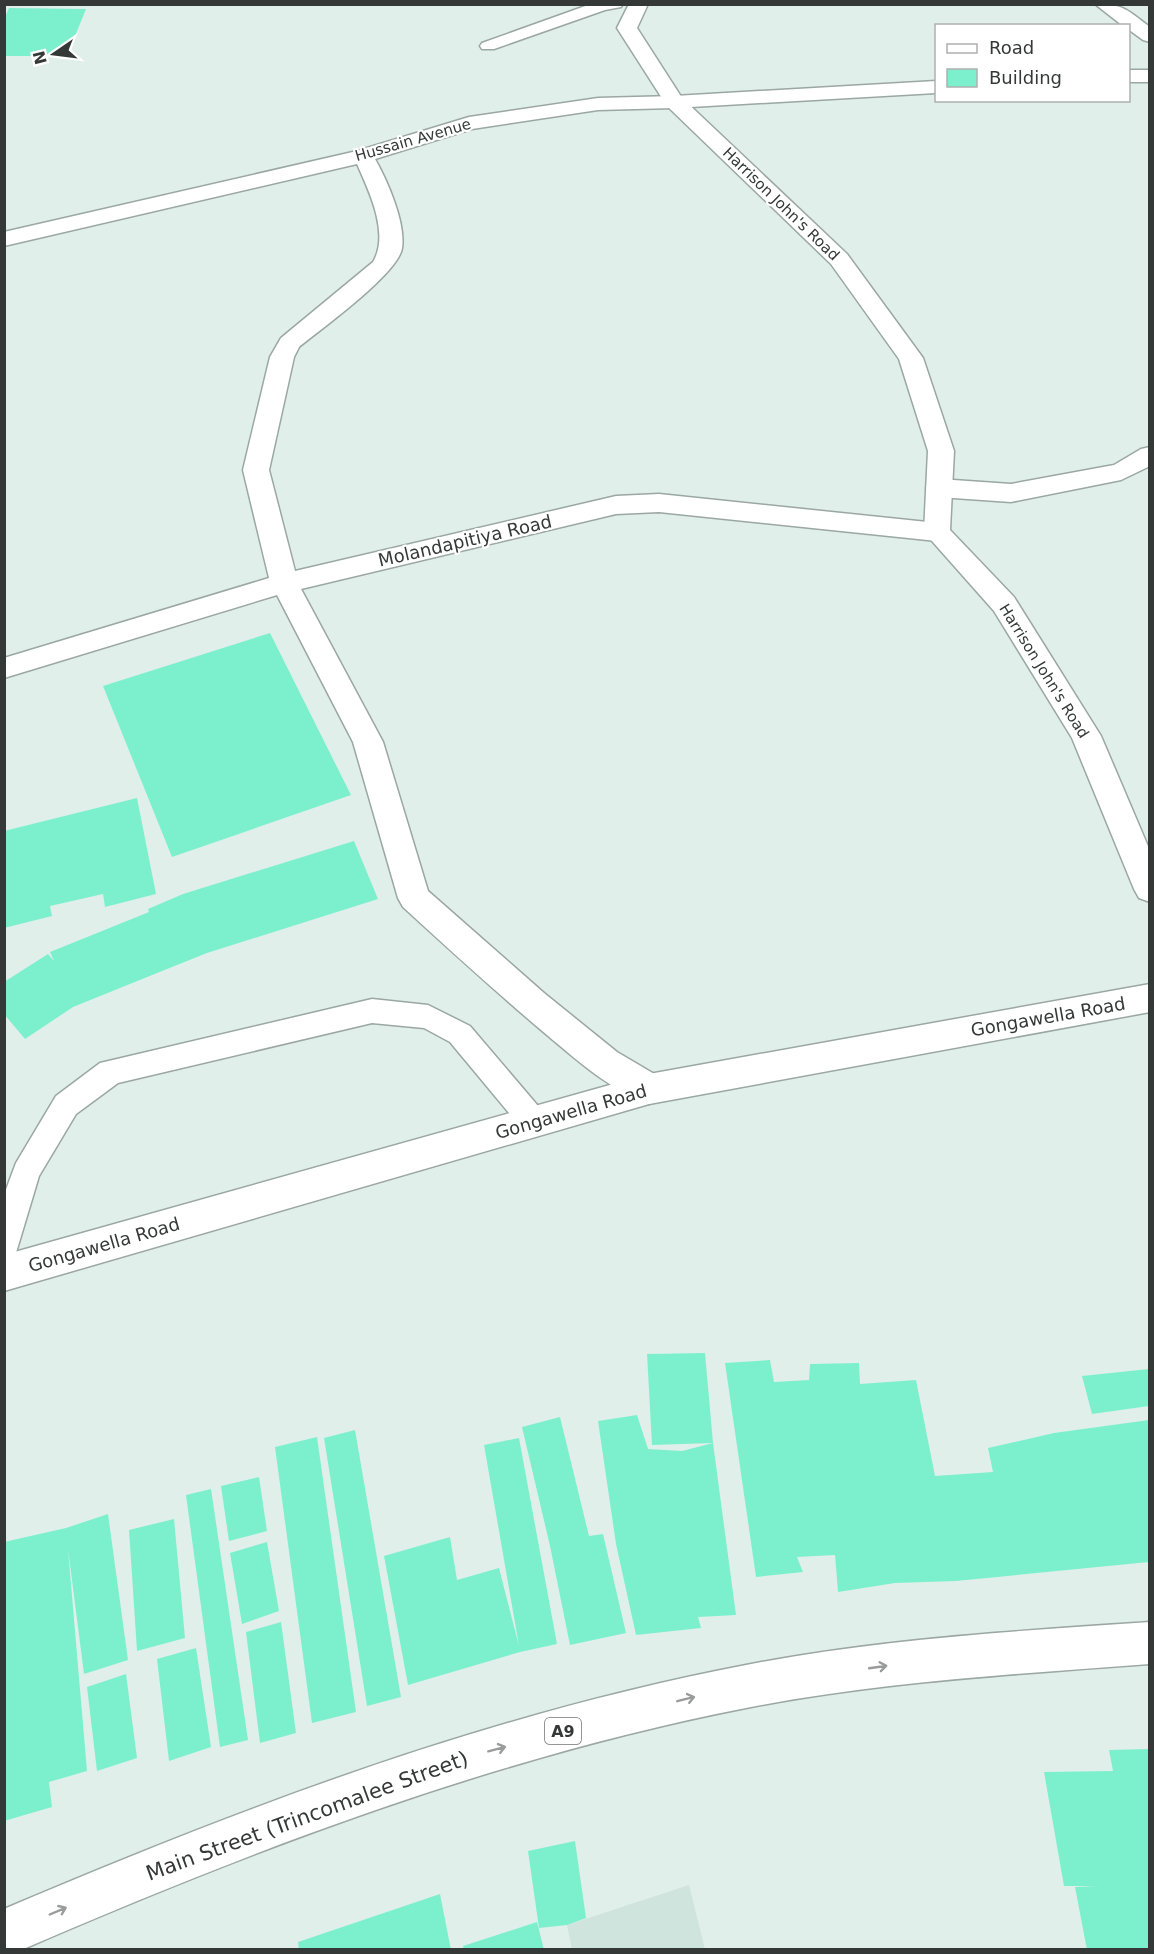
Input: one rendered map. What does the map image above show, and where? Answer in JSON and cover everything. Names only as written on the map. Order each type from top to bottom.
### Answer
[{"type":"main road","name":"Harrison John's Road","points":[[639,4],[627,28],[674,102],[839,260],[911,357],[941,451],[937,532],[1004,604],[1086,736],[1149,889]]},
{"type":"main road","points":[[1104,4],[1149,36]]},
{"type":"main road","points":[[1130,76],[1149,76]]},
{"type":"main road","name":"Hussain Avenue","points":[[4,239],[363,156],[469,123],[598,104],[674,102],[935,87]]},
{"type":"main road","points":[[363,156],[371,168],[384,206],[391,246],[389,254],[382,266],[289,343],[282,357],[256,470],[284,583],[368,742],[414,898],[532,1003],[605,1063],[649,1089]]},
{"type":"main road","points":[[939,488],[1011,493],[1121,472],[1149,455]]},
{"type":"main road","name":"Molandapitiya Road","points":[[4,668],[284,583],[616,505],[658,502],[937,532]]},
{"type":"main road","name":"Gongawella Road","points":[[4,1273],[649,1089],[1149,998]]},
{"type":"main road","name":"Main Street (Trincomalee Street)","points":[[4,1933],[218,1844],[361,1791],[478,1754],[692,1697],[795,1678],[913,1662],[1149,1643]]},
{"type":"lane","points":[[488,46],[602,6],[616,4]]},
{"type":"lane","points":[[4,1246],[26,1172],[66,1105],[110,1072],[122,1069],[372,1011],[429,1017],[460,1034],[534,1122]]},
{"type":"shaded area","points":[[689,1885],[705,1949],[572,1949],[567,1925]]},
{"type":"building","points":[[9,8],[86,9],[67,56],[5,56],[5,17]]},
{"type":"building","points":[[270,633],[351,795],[172,857],[103,686]]},
{"type":"building","points":[[137,798],[156,894],[105,907],[103,894],[50,906],[52,916],[4,928],[4,831]]},
{"type":"building","points":[[354,841],[378,899],[207,953],[73,1007],[25,1039],[4,1014],[4,982],[48,954],[54,961],[50,952],[149,912],[148,909],[183,894]]},
{"type":"building","points":[[705,1353],[713,1443],[652,1445],[647,1354]]},
{"type":"building","points":[[770,1360],[774,1382],[809,1380],[810,1364],[859,1363],[860,1384],[916,1380],[935,1476],[993,1472],[988,1448],[1054,1433],[1149,1420],[1149,1562],[956,1581],[895,1583],[838,1592],[835,1555],[797,1557],[803,1572],[756,1577],[725,1363]]},
{"type":"building","points":[[1149,1369],[1149,1406],[1092,1414],[1082,1376]]},
{"type":"building","points":[[637,1415],[648,1449],[682,1451],[713,1443],[736,1615],[698,1617],[701,1628],[636,1635],[616,1544],[598,1421]]},
{"type":"building","points":[[560,1417],[589,1536],[603,1534],[626,1633],[570,1645],[522,1427]]},
{"type":"building","points":[[355,1430],[401,1697],[367,1706],[324,1438]]},
{"type":"building","points":[[317,1437],[356,1712],[312,1723],[275,1447]]},
{"type":"building","points":[[519,1438],[557,1644],[520,1652],[408,1685],[384,1556],[450,1537],[457,1580],[499,1568],[519,1646],[484,1445]]},
{"type":"building","points":[[259,1477],[267,1531],[229,1541],[221,1486]]},
{"type":"building","points":[[211,1489],[248,1740],[220,1747],[186,1495]]},
{"type":"building","points":[[108,1514],[128,1660],[84,1674],[68,1549],[87,1771],[49,1782],[52,1807],[4,1821],[4,1542],[66,1528]]},
{"type":"building","points":[[174,1519],[185,1638],[137,1651],[129,1530]]},
{"type":"building","points":[[267,1542],[279,1611],[242,1624],[230,1553]]},
{"type":"building","points":[[281,1622],[296,1733],[260,1743],[246,1632]]},
{"type":"building","points":[[196,1648],[211,1747],[169,1761],[157,1659]]},
{"type":"building","points":[[126,1674],[137,1758],[97,1771],[87,1687]]},
{"type":"building","points":[[1149,1749],[1149,1950],[1087,1950],[1075,1887],[1096,1886],[1064,1886],[1044,1772],[1113,1771],[1109,1750]]},
{"type":"building","points":[[575,1841],[586,1918],[567,1925],[539,1928],[528,1851]]},
{"type":"building","points":[[440,1894],[451,1950],[299,1950],[298,1942]]},
{"type":"building","points":[[537,1922],[544,1950],[464,1950],[463,1946]]}]
